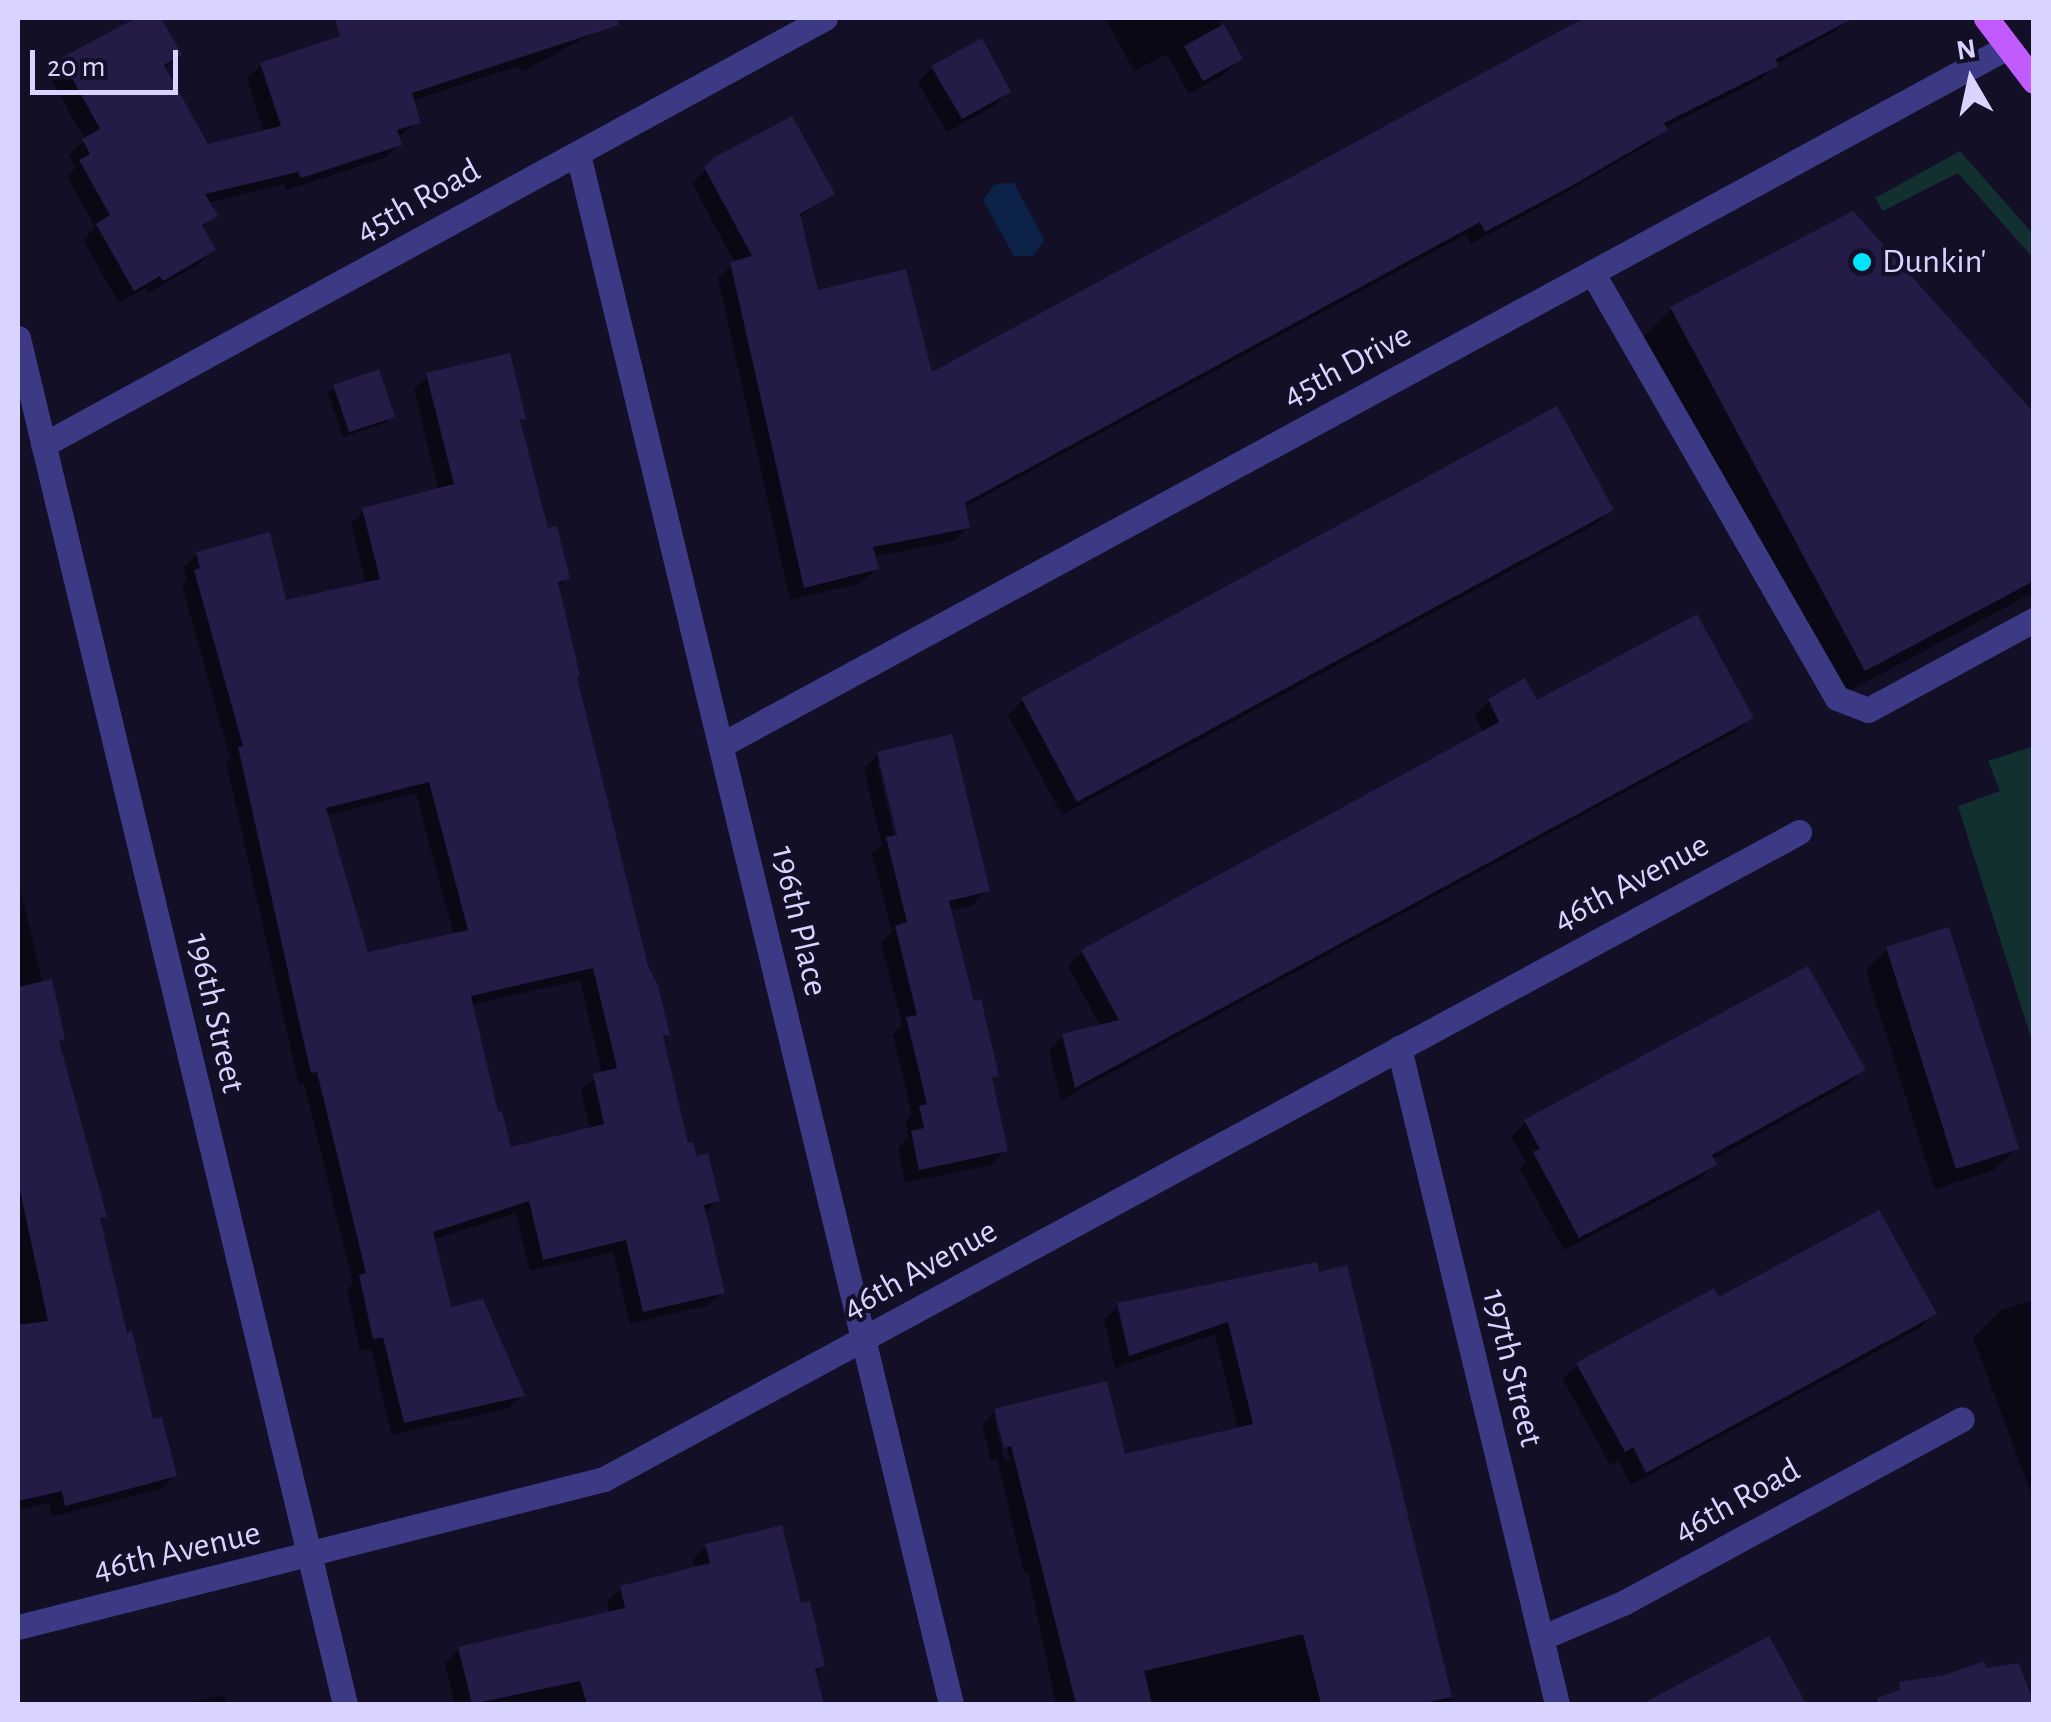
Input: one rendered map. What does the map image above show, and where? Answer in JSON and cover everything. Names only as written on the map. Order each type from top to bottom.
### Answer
[{"type":"main road","points":[[1986,18],[2034,81]]},
{"type":"street","name":"45th Road","points":[[43,445],[825,18]]},
{"type":"street","name":"45th Drive","points":[[721,745],[2006,48]]},
{"type":"street","name":"196th Place","points":[[578,154],[951,1704]]},
{"type":"street","points":[[1592,272],[1837,698],[1868,710],[2034,620]]},
{"type":"street","name":"196th Street","points":[[18,338],[345,1704]]},
{"type":"street","name":"46th Avenue","points":[[18,1626],[309,1557],[604,1479],[1799,832]]},
{"type":"street","name":"197th Street","points":[[1398,1048],[1557,1704]]},
{"type":"street","name":"46th Road","points":[[1541,1638],[1626,1602],[1962,1419]]},
{"type":"green space","points":[[1960,151],[2033,234],[2033,258],[1958,173],[1883,211],[1875,198]]},
{"type":"green space","points":[[2034,746],[2033,1044],[1958,806],[2000,791],[1988,761]]},
{"type":"water","points":[[1014,183],[1044,240],[1033,256],[1014,256],[983,200],[994,185]]},
{"type":"building","points":[[136,18],[161,18],[182,55],[164,65],[208,144],[281,126],[260,63],[340,36],[335,18],[617,18],[619,25],[412,93],[421,123],[397,130],[402,145],[301,178],[298,172],[205,194],[218,216],[202,225],[216,250],[163,281],[160,276],[134,291],[96,224],[110,215],[79,160],[90,154],[82,139],[100,129],[61,58]]},
{"type":"building","points":[[1584,18],[1854,18],[1776,59],[1778,66],[1664,123],[1668,130],[1566,189],[1485,232],[1480,222],[965,503],[970,528],[873,547],[879,569],[804,588],[730,262],[752,256],[704,167],[715,157],[792,116],[835,194],[800,214],[818,290],[906,269],[932,372]]},
{"type":"building","points":[[1224,24],[1243,59],[1203,81],[1184,46]]},
{"type":"building","points":[[982,38],[1011,92],[962,119],[931,66]]},
{"type":"building","points":[[1853,211],[2034,413],[2034,581],[1865,671],[1670,307]]},
{"type":"building","points":[[510,353],[526,419],[520,420],[548,528],[557,526],[570,579],[558,582],[580,676],[577,677],[648,966],[658,985],[670,1035],[663,1036],[688,1143],[693,1142],[696,1156],[708,1153],[720,1201],[704,1205],[725,1293],[643,1312],[626,1240],[543,1260],[529,1201],[433,1232],[451,1307],[483,1299],[525,1396],[404,1423],[383,1337],[373,1339],[359,1275],[366,1273],[317,1072],[311,1073],[238,747],[243,746],[194,570],[200,568],[196,552],[270,532],[286,600],[380,579],[362,508],[454,484],[426,373]],"holes":[[[429,782],[468,930],[368,952],[326,808]],[[593,968],[617,1068],[593,1074],[604,1124],[511,1147],[502,1111],[498,1112],[471,996]]]},
{"type":"building","points":[[379,369],[395,417],[349,432],[333,385]]},
{"type":"building","points":[[1557,406],[1614,510],[1077,802],[1021,698]]},
{"type":"building","points":[[1697,614],[1754,718],[1075,1088],[1062,1034],[1119,1020],[1081,950],[1499,722],[1488,699],[1525,678],[1537,700]]},
{"type":"building","points":[[952,734],[990,891],[949,901],[974,1001],[981,999],[999,1076],[992,1078],[1008,1151],[919,1170],[911,1131],[924,1128],[919,1106],[927,1104],[906,1017],[917,1015],[895,926],[907,922],[886,837],[897,835],[877,752]]},
{"type":"building","points":[[1949,927],[2019,1149],[1956,1169],[1886,947]]},
{"type":"building","points":[[1808,966],[1866,1070],[1712,1155],[1717,1165],[1579,1238],[1533,1152],[1540,1149],[1524,1120]]},
{"type":"building","points":[[52,979],[65,1039],[59,1041],[107,1217],[100,1218],[127,1333],[132,1331],[153,1419],[162,1417],[177,1476],[65,1506],[62,1491],[18,1501],[18,1325],[48,1321],[18,1181],[18,987]]},
{"type":"building","points":[[1879,1210],[1937,1314],[1646,1473],[1633,1447],[1625,1452],[1576,1363],[1714,1288],[1719,1297]]},
{"type":"building","points":[[1317,1262],[1319,1272],[1347,1265],[1452,1697],[1420,1704],[1321,1704],[1303,1634],[1144,1671],[1152,1704],[1076,1704],[1011,1446],[1004,1448],[994,1409],[1107,1381],[1125,1454],[1253,1424],[1228,1322],[1129,1356],[1117,1303]]},
{"type":"building","points":[[782,1525],[801,1603],[810,1601],[825,1666],[815,1669],[824,1704],[587,1704],[580,1681],[472,1704],[458,1647],[625,1608],[620,1586],[710,1563],[705,1544]]},
{"type":"building","points":[[1769,1636],[1806,1704],[1642,1704]]},
{"type":"building","points":[[1984,1661],[1986,1668],[2019,1663],[2034,1704],[1878,1704],[1877,1698],[1900,1690],[1899,1682],[1945,1675]]},
{"type":"place","name":"Dunkin'","points":[[1862,262]]}]
